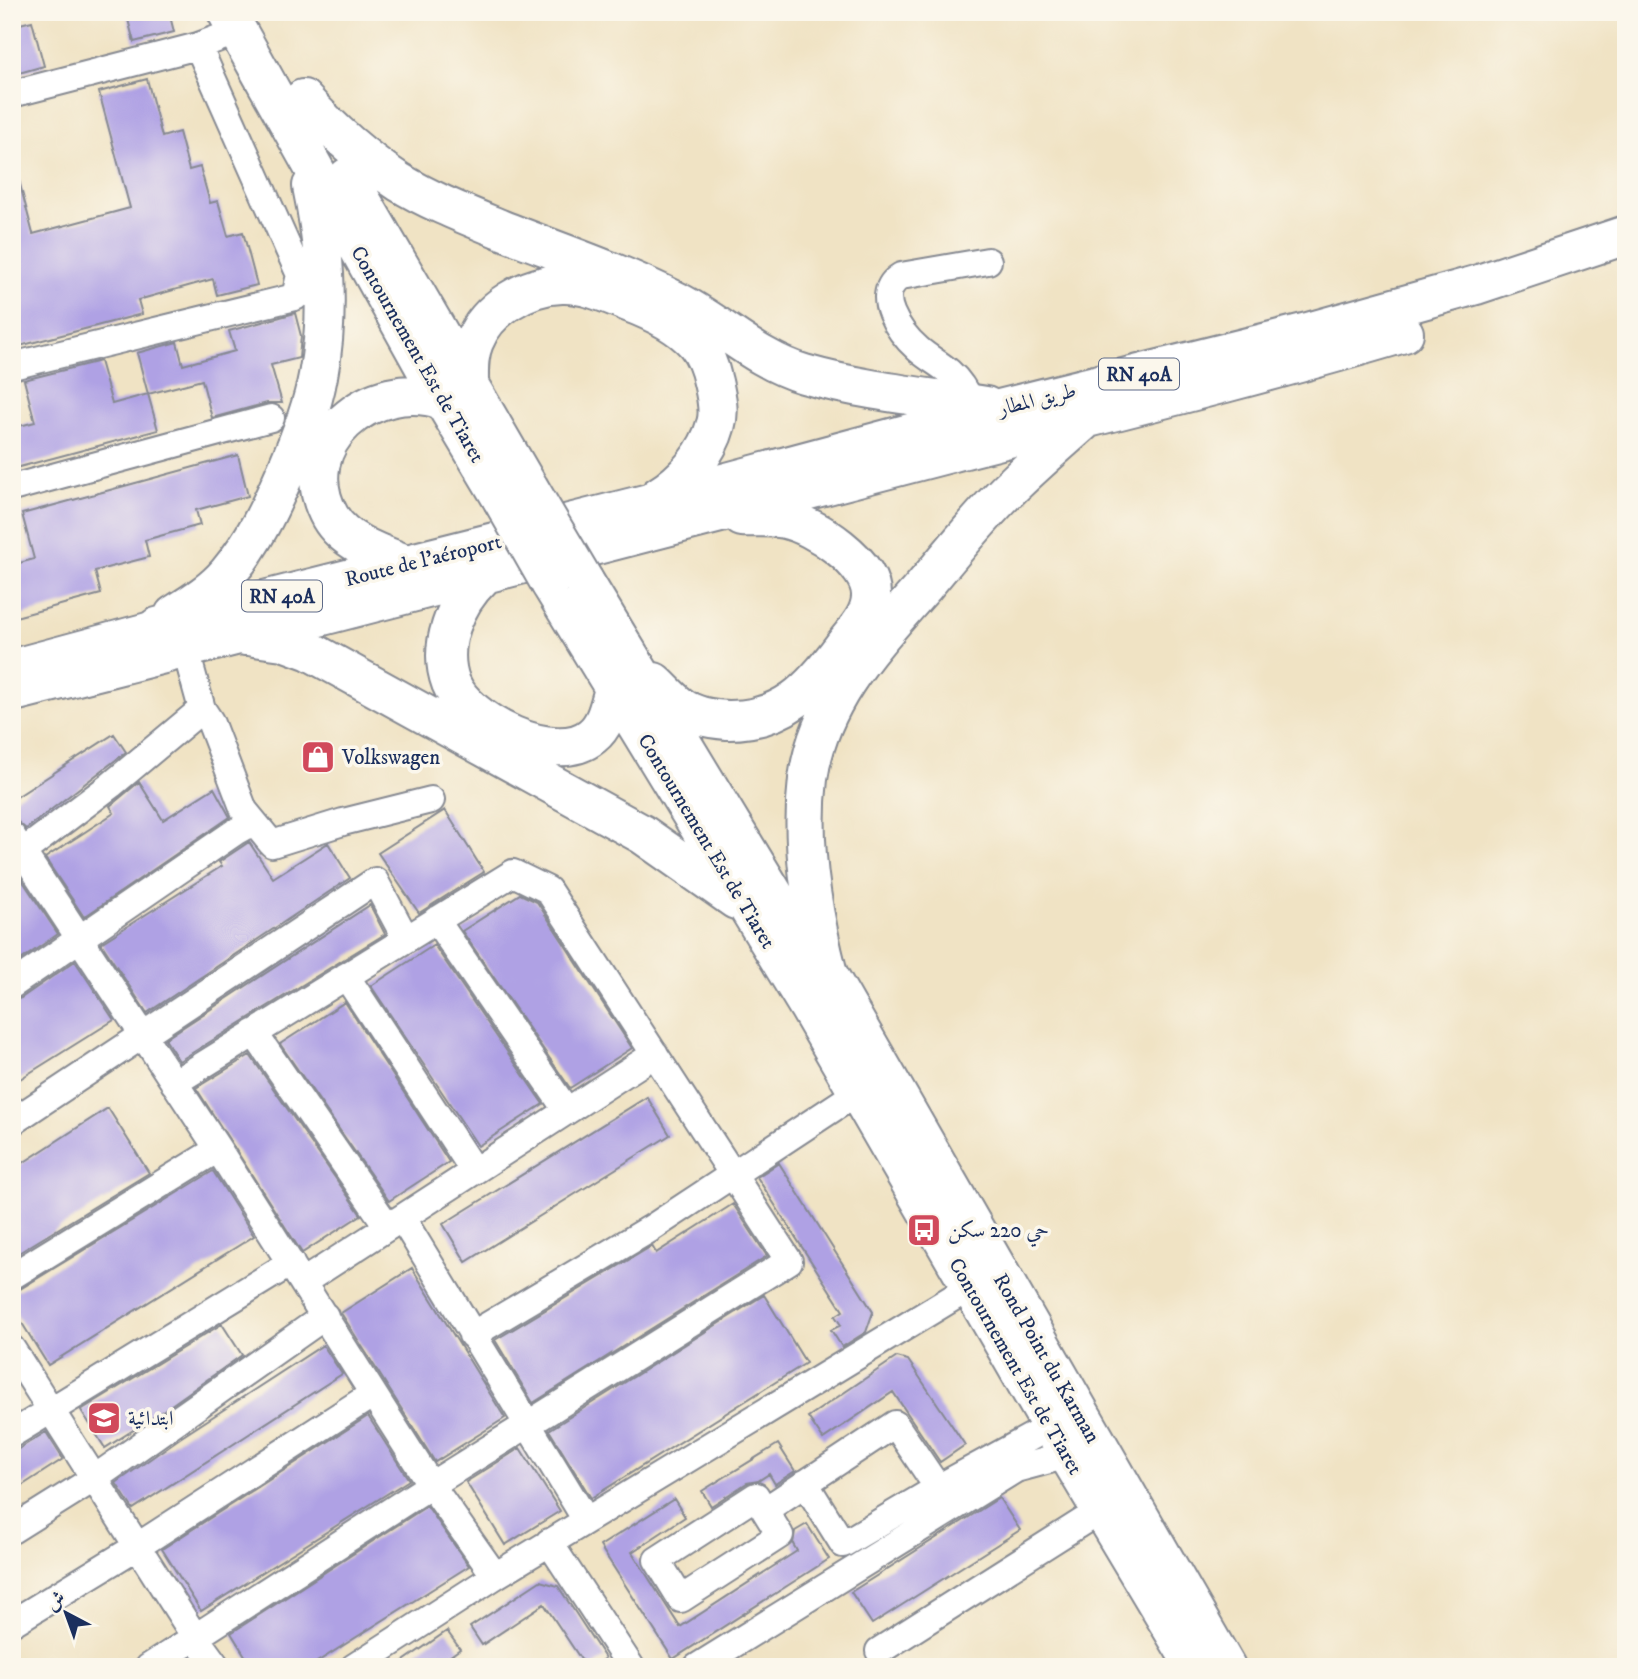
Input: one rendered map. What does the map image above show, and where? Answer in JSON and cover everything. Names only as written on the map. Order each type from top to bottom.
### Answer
[{"type":"highway","name":"Contournement Est de Tiaret","points":[[239,18],[303,99],[456,392]]},
{"type":"highway","name":"Contournement Est de Tiaret","points":[[239,18],[305,153],[456,392],[567,582],[614,689],[749,909],[1195,1667]]},
{"type":"highway","points":[[303,99],[334,132],[362,156],[401,183],[462,214],[678,302],[770,360],[802,373],[838,382],[985,406]]},
{"type":"highway","points":[[171,639],[202,597],[227,575],[255,537],[301,436],[318,377],[324,332],[325,288],[317,216],[305,153]]},
{"type":"highway","name":"طريق المطار","points":[[712,515],[1099,405],[1626,235]]},
{"type":"highway","name":"طريق المطار","points":[[649,503],[985,406],[1099,405],[1233,383],[1626,261]]},
{"type":"highway","points":[[406,564],[366,548],[344,533],[330,518],[320,491],[320,466],[325,447],[339,426],[359,410],[383,400],[418,394],[456,392],[474,340],[486,323],[505,303],[534,288],[564,283],[594,289],[649,310],[675,326],[696,344],[709,367],[717,398],[717,423],[705,450],[688,474],[649,503]]},
{"type":"highway","points":[[869,1049],[828,974],[817,933],[810,886],[806,824],[808,778],[819,737],[830,708],[852,670],[876,641],[1002,496],[1099,405]]},
{"type":"highway","name":"Route de l'aéroport","points":[[245,636],[352,593],[406,564],[649,503]]},
{"type":"highway","points":[[625,652],[683,709],[711,719],[746,720],[778,711],[799,696],[825,671],[866,617],[872,595],[866,573],[816,531],[785,519],[712,515]]},
{"type":"highway","name":"Route de l'aéroport","points":[[171,639],[352,593],[482,576],[712,515]]},
{"type":"highway","points":[[482,576],[460,601],[449,633],[445,660],[452,685],[467,705],[497,727],[525,742],[543,746],[573,746],[591,738],[603,724],[614,689]]},
{"type":"highway","name":"Contournement Est de Tiaret","points":[[567,582],[625,652],[869,1049]]},
{"type":"highway","points":[[245,636],[283,641],[310,651],[642,834],[749,909]]},
{"type":"highway","name":"Rond Point du Karman","points":[[869,1049],[1226,1667]]},
{"type":"main road","name":"RN 40A","points":[[12,666],[171,639],[245,636]]},
{"type":"main road","name":"RN 40A","points":[[12,695],[171,639]]},
{"type":"street","points":[[12,94],[198,46],[239,18]]},
{"type":"street","points":[[12,366],[295,297],[300,275],[198,46]]},
{"type":"street","points":[[985,406],[965,392],[949,372],[908,338],[890,308],[887,297],[890,285],[901,276],[988,261]]},
{"type":"street","points":[[12,488],[271,418]]},
{"type":"street","points":[[171,639],[202,709],[210,720],[244,810],[272,844],[343,822],[431,800]]},
{"type":"street","points":[[202,709],[16,850],[80,939],[298,1273],[430,1485],[495,1576]]},
{"type":"street","points":[[12,985],[234,832],[253,822]]},
{"type":"street","points":[[149,1667],[430,1485],[789,1261],[548,890],[513,873],[174,1083]]},
{"type":"street","points":[[12,1122],[375,881],[406,939]]},
{"type":"street","points":[[436,920],[567,1111]]},
{"type":"street","points":[[346,976],[474,1171]]},
{"type":"street","points":[[254,1033],[395,1222],[472,1335],[586,1520]]},
{"type":"street","points":[[12,1434],[298,1273],[395,1222],[655,1054]]},
{"type":"street","points":[[472,1335],[650,1229],[858,1093]]},
{"type":"street","points":[[12,1276],[218,1150]]},
{"type":"street","points":[[354,1667],[549,1542],[969,1287]]},
{"type":"street","points":[[12,1530],[95,1478],[325,1316]]},
{"type":"street","points":[[12,1349],[195,1637],[217,1667]]},
{"type":"street","points":[[12,1623],[138,1546],[373,1394]]},
{"type":"street","points":[[765,1510],[895,1424],[938,1488]]},
{"type":"street","points":[[805,1483],[843,1544],[938,1488],[1060,1441]]},
{"type":"street","points":[[697,1667],[1060,1441]]},
{"type":"street","points":[[879,1651],[1101,1510]]},
{"type":"street","points":[[549,1542],[631,1667]]},
{"type":"building","points":[[126,12],[169,12],[174,32],[134,42]]},
{"type":"building","points":[[32,21],[44,66],[12,75],[12,26]]},
{"type":"building","points":[[147,79],[162,137],[179,132],[189,170],[200,167],[210,203],[218,201],[228,236],[243,232],[257,285],[217,295],[213,279],[138,300],[142,314],[12,348],[12,174],[17,173],[33,234],[130,208],[99,92]]},
{"type":"building","points":[[295,313],[301,336],[299,358],[271,365],[282,403],[267,403],[212,418],[202,380],[148,394],[137,353],[177,342],[183,365],[235,351],[229,331]]},
{"type":"building","points":[[100,361],[112,404],[148,394],[158,430],[12,469],[12,428],[35,422],[24,380]]},
{"type":"building","points":[[238,455],[248,496],[196,510],[200,525],[145,540],[149,557],[95,571],[101,594],[12,618],[12,565],[34,559],[22,514]]},
{"type":"building","points":[[114,734],[126,752],[26,829],[18,822],[12,813],[12,800]]},
{"type":"building","points":[[139,782],[163,820],[214,788],[230,817],[84,917],[45,858],[114,813],[110,806]]},
{"type":"building","points":[[445,810],[484,872],[419,913],[378,853]]},
{"type":"building","points":[[249,842],[273,878],[328,843],[350,878],[147,1013],[101,943],[222,866],[219,862]]},
{"type":"building","points":[[20,877],[58,934],[12,966],[12,882]]},
{"type":"building","points":[[520,894],[537,902],[632,1048],[570,1088],[462,931]]},
{"type":"building","points":[[370,905],[385,934],[179,1061],[165,1039]]},
{"type":"building","points":[[434,945],[543,1104],[478,1146],[371,986]]},
{"type":"building","points":[[75,961],[114,1020],[12,1084],[12,1001],[21,998]]},
{"type":"building","points":[[345,1002],[449,1162],[389,1201],[280,1044]]},
{"type":"building","points":[[250,1055],[361,1215],[302,1253],[196,1088]]},
{"type":"building","points":[[647,1097],[670,1135],[466,1262],[443,1224]]},
{"type":"building","points":[[108,1108],[149,1173],[12,1257],[12,1170]]},
{"type":"building","points":[[779,1163],[873,1312],[866,1332],[842,1347],[831,1330],[841,1325],[835,1316],[843,1311],[757,1177]]},
{"type":"building","points":[[213,1171],[254,1236],[48,1365],[12,1307],[12,1292]]},
{"type":"building","points":[[733,1204],[767,1256],[533,1403],[495,1340],[652,1246],[656,1253]]},
{"type":"building","points":[[412,1268],[505,1418],[435,1462],[341,1313]]},
{"type":"building","points":[[764,1295],[806,1363],[591,1498],[549,1430]]},
{"type":"building","points":[[222,1324],[242,1355],[105,1448],[81,1410]]},
{"type":"building","points":[[323,1345],[342,1374],[133,1509],[116,1483]]},
{"type":"building","points":[[897,1357],[908,1360],[965,1445],[940,1462],[893,1392],[823,1439],[808,1417]]},
{"type":"building","points":[[368,1416],[409,1480],[201,1611],[162,1549]]},
{"type":"building","points":[[46,1432],[63,1459],[12,1492],[12,1453]]},
{"type":"building","points":[[778,1444],[795,1471],[775,1484],[769,1474],[758,1481],[747,1483],[711,1506],[702,1491]]},
{"type":"building","points":[[520,1448],[560,1511],[505,1545],[466,1482]]},
{"type":"building","points":[[999,1498],[1020,1530],[872,1624],[851,1592]]},
{"type":"building","points":[[674,1499],[685,1517],[632,1552],[680,1627],[797,1551],[793,1544],[795,1531],[807,1524],[829,1559],[673,1659],[600,1546]]},
{"type":"building","points":[[427,1506],[469,1566],[309,1667],[252,1667],[231,1633]]},
{"type":"building","points":[[540,1581],[558,1586],[605,1658],[592,1667],[586,1667],[544,1604],[482,1645],[470,1627]]},
{"type":"building","points":[[447,1631],[460,1649],[435,1667],[395,1667]]},
{"type":"place","name":"Volkswagen","points":[[318,757]]},
{"type":"place","name":"حي 220 سكن","points":[[924,1230]]},
{"type":"place","name":"ابتدائية","points":[[104,1418]]}]
